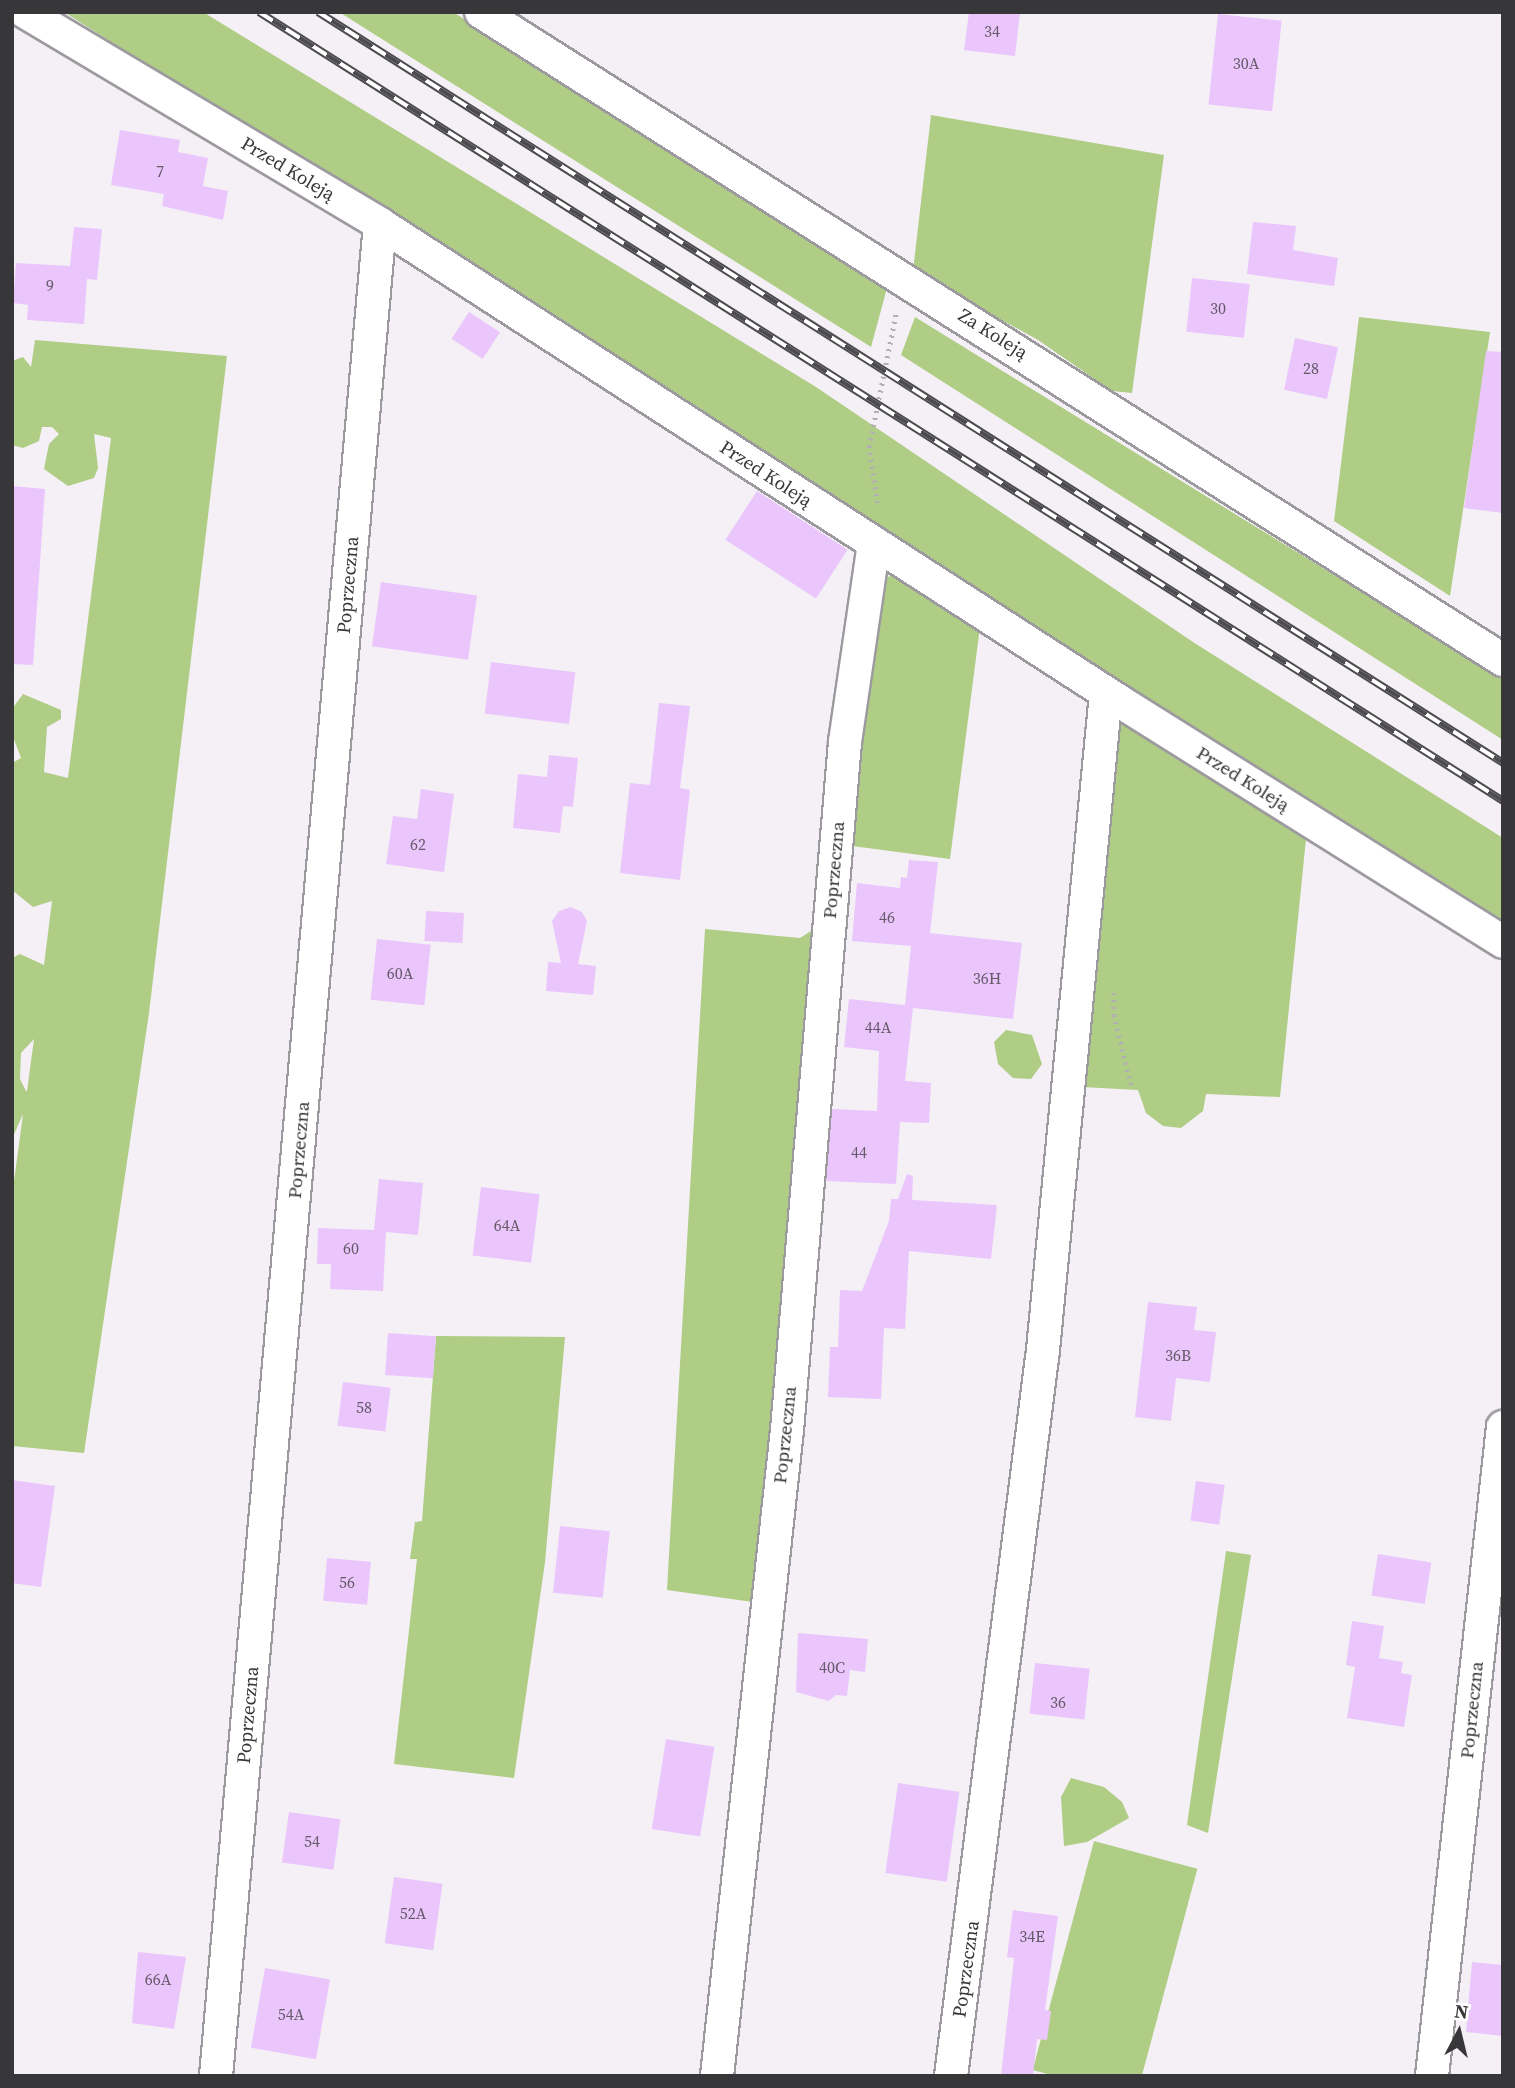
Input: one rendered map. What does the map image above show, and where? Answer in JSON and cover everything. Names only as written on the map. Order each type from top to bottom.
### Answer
[{"type":"street","points":[[12,22],[13,12]]},
{"type":"street","name":"Przed Koleją","points":[[25,12],[380,224],[1106,693],[1503,942]]},
{"type":"street","name":"Za Koleją","points":[[481,12],[1503,660]]},
{"type":"street","name":"Poprzeczna","points":[[216,2076],[380,224]]},
{"type":"street","name":"Poprzeczna","points":[[717,2076],[787,1430],[845,742],[876,544]]},
{"type":"street","name":"Poprzeczna","points":[[951,2076],[1043,1350],[1106,693]]},
{"type":"street","name":"Poprzeczna","points":[[1432,2076],[1503,1427]]},
{"type":"path","points":[[876,544],[878,511],[869,447],[904,278]]},
{"type":"green space","points":[[64,12],[203,12],[816,387],[1193,642],[1503,838],[1503,928]]},
{"type":"green space","points":[[339,12],[453,12],[887,288],[871,347]]},
{"type":"green space","points":[[931,115],[1164,155],[1132,393],[1112,391],[1038,340],[913,271]]},
{"type":"green space","points":[[915,317],[1503,679],[1503,740],[901,355]]},
{"type":"green space","points":[[1359,317],[1490,332],[1450,596],[1334,521]]},
{"type":"green space","points":[[35,340],[227,356],[149,1013],[84,1453],[12,1446],[12,1196],[23,1114],[12,1139],[12,958],[20,954],[44,965],[52,901],[33,907],[12,890],[12,763],[21,758],[12,734],[12,709],[23,694],[61,710],[61,719],[47,727],[44,772],[68,778],[111,438],[94,434],[98,468],[94,478],[68,486],[44,469],[49,444],[59,434],[52,427],[42,427],[39,441],[23,448],[12,445],[12,361],[23,357],[31,367]],"holes":[[[34,1039],[27,1091],[20,1079],[21,1053]]]},
{"type":"green space","points":[[891,575],[915,584],[980,627],[950,859],[845,845],[879,584]]},
{"type":"green space","points":[[1110,713],[1307,829],[1280,1097],[1206,1094],[1203,1111],[1181,1128],[1163,1126],[1146,1113],[1138,1090],[1082,1087]]},
{"type":"green space","points":[[705,929],[800,938],[814,929],[769,1470],[753,1602],[667,1590]]},
{"type":"green space","points":[[1006,1030],[1032,1035],[1042,1064],[1031,1079],[1013,1078],[998,1064],[994,1042]]},
{"type":"green space","points":[[436,1336],[565,1337],[545,1562],[514,1778],[394,1764],[417,1559],[410,1559],[415,1522],[422,1521]]},
{"type":"green space","points":[[1226,1551],[1251,1555],[1208,1833],[1187,1825]]},
{"type":"green space","points":[[1071,1778],[1104,1787],[1122,1802],[1129,1818],[1087,1842],[1064,1846],[1061,1797]]},
{"type":"green space","points":[[1094,1841],[1197,1869],[1142,2076],[1055,2076],[1033,2070]]},
{"type":"building","points":[[969,12],[1020,12],[1015,56],[964,50]]},
{"type":"building","points":[[1218,14],[1282,21],[1272,111],[1208,105]]},
{"type":"building","points":[[120,130],[180,140],[178,152],[208,158],[203,186],[228,191],[223,220],[162,206],[164,194],[111,185]]},
{"type":"building","points":[[1253,222],[1296,226],[1293,250],[1338,258],[1334,286],[1247,274]]},
{"type":"building","points":[[74,227],[102,229],[97,280],[87,279],[84,324],[27,320],[28,305],[13,303],[16,263],[70,266]]},
{"type":"building","points":[[1192,278],[1250,284],[1244,338],[1186,332]]},
{"type":"building","points":[[469,312],[500,332],[483,359],[452,339]]},
{"type":"building","points":[[1295,338],[1338,347],[1327,399],[1284,390]]},
{"type":"building","points":[[1486,351],[1503,352],[1503,513],[1464,508]]},
{"type":"building","points":[[12,486],[45,489],[33,665],[12,664]]},
{"type":"building","points":[[757,491],[848,550],[816,598],[725,540]]},
{"type":"building","points":[[381,582],[477,595],[468,660],[372,646]]},
{"type":"building","points":[[491,662],[575,672],[569,724],[485,714]]},
{"type":"building","points":[[659,703],[690,706],[680,788],[690,790],[680,880],[620,873],[630,783],[650,785]]},
{"type":"building","points":[[549,755],[578,758],[573,807],[563,806],[560,833],[513,828],[518,774],[547,777]]},
{"type":"building","points":[[421,789],[454,794],[444,872],[386,864],[393,816],[417,819]]},
{"type":"building","points":[[909,860],[938,862],[930,933],[1022,943],[1013,1019],[913,1008],[905,1081],[931,1083],[929,1123],[900,1122],[896,1184],[826,1181],[832,1109],[877,1111],[879,1051],[844,1047],[849,999],[905,1005],[911,946],[852,941],[857,883],[900,888],[901,877],[907,878]]},
{"type":"building","points":[[571,907],[582,912],[587,921],[578,964],[596,966],[593,995],[546,991],[548,962],[561,963],[552,921],[559,911]]},
{"type":"building","points":[[426,911],[464,913],[462,943],[424,941]]},
{"type":"building","points":[[377,939],[431,945],[424,1005],[371,1000]]},
{"type":"building","points":[[907,1174],[913,1176],[912,1200],[997,1205],[991,1259],[909,1251],[905,1329],[884,1328],[881,1399],[828,1397],[830,1347],[838,1347],[840,1290],[862,1291],[889,1221],[891,1199],[898,1199]]},
{"type":"building","points":[[379,1179],[423,1183],[418,1235],[386,1232],[383,1291],[330,1289],[331,1264],[317,1264],[318,1228],[374,1230]]},
{"type":"building","points":[[481,1187],[540,1194],[531,1263],[473,1255]]},
{"type":"building","points":[[1148,1302],[1197,1307],[1194,1330],[1216,1332],[1210,1382],[1176,1378],[1171,1421],[1135,1417]]},
{"type":"building","points":[[388,1333],[436,1336],[433,1378],[385,1375]]},
{"type":"building","points":[[343,1382],[391,1388],[385,1432],[338,1426]]},
{"type":"building","points":[[12,1480],[55,1486],[41,1587],[12,1583]]},
{"type":"building","points":[[1196,1481],[1225,1485],[1219,1525],[1190,1521]]},
{"type":"building","points":[[560,1526],[610,1531],[603,1598],[553,1593]]},
{"type":"building","points":[[1378,1554],[1431,1562],[1425,1604],[1371,1595]]},
{"type":"building","points":[[327,1558],[371,1562],[367,1605],[323,1601]]},
{"type":"building","points":[[1352,1621],[1384,1626],[1379,1658],[1403,1662],[1401,1673],[1412,1675],[1404,1727],[1347,1718],[1355,1667],[1346,1665]]},
{"type":"building","points":[[798,1633],[868,1639],[865,1672],[850,1670],[847,1696],[836,1695],[829,1701],[796,1692]]},
{"type":"building","points":[[1035,1663],[1090,1669],[1084,1719],[1030,1714]]},
{"type":"building","points":[[666,1739],[714,1747],[700,1837],[652,1829]]},
{"type":"building","points":[[898,1783],[959,1792],[947,1882],[885,1873]]},
{"type":"building","points":[[289,1812],[340,1819],[333,1870],[282,1863]]},
{"type":"building","points":[[394,1877],[443,1884],[433,1950],[385,1943]]},
{"type":"building","points":[[1013,1910],[1058,1916],[1045,2010],[1051,2011],[1047,2040],[1037,2039],[1033,2076],[1001,2076],[1014,1958],[1007,1957]]},
{"type":"building","points":[[138,1952],[186,1957],[174,2029],[132,2023]]},
{"type":"building","points":[[1472,1962],[1503,1965],[1503,2036],[1466,2032]]},
{"type":"building","points":[[265,1968],[330,1979],[316,2059],[251,2048]]},
{"type":"railway","points":[[259,12],[1503,801]]},
{"type":"railway","points":[[318,12],[1503,763]]}]
